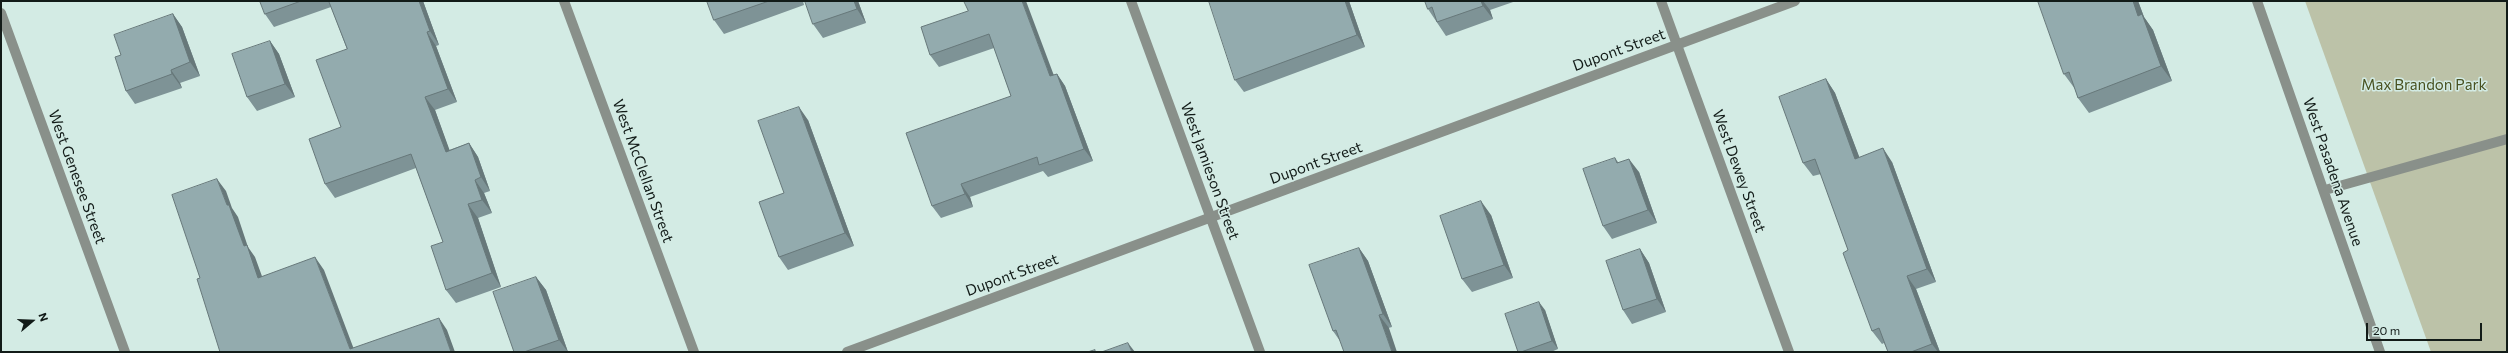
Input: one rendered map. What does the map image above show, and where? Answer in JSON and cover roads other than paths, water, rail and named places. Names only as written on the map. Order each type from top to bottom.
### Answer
[{"type":"street","name":"West McClellan Street","points":[[564,1],[694,352]]},
{"type":"street","name":"West Jamieson Street","points":[[1131,1],[1260,352]]},
{"type":"street","name":"West Dewey Street","points":[[1661,1],[1789,352]]},
{"type":"street","name":"Dupont Street","points":[[847,352],[1794,1]]},
{"type":"street","name":"West Pasadena Avenue","points":[[2257,1],[2325,190],[2380,352]]},
{"type":"street","name":"West Genesee Street","points":[[1,13],[125,352]]},
{"type":"street","points":[[2325,190],[2507,139]]},
{"type":"park label","name":"Max Brandon Park","points":[[2424,85]]}]
